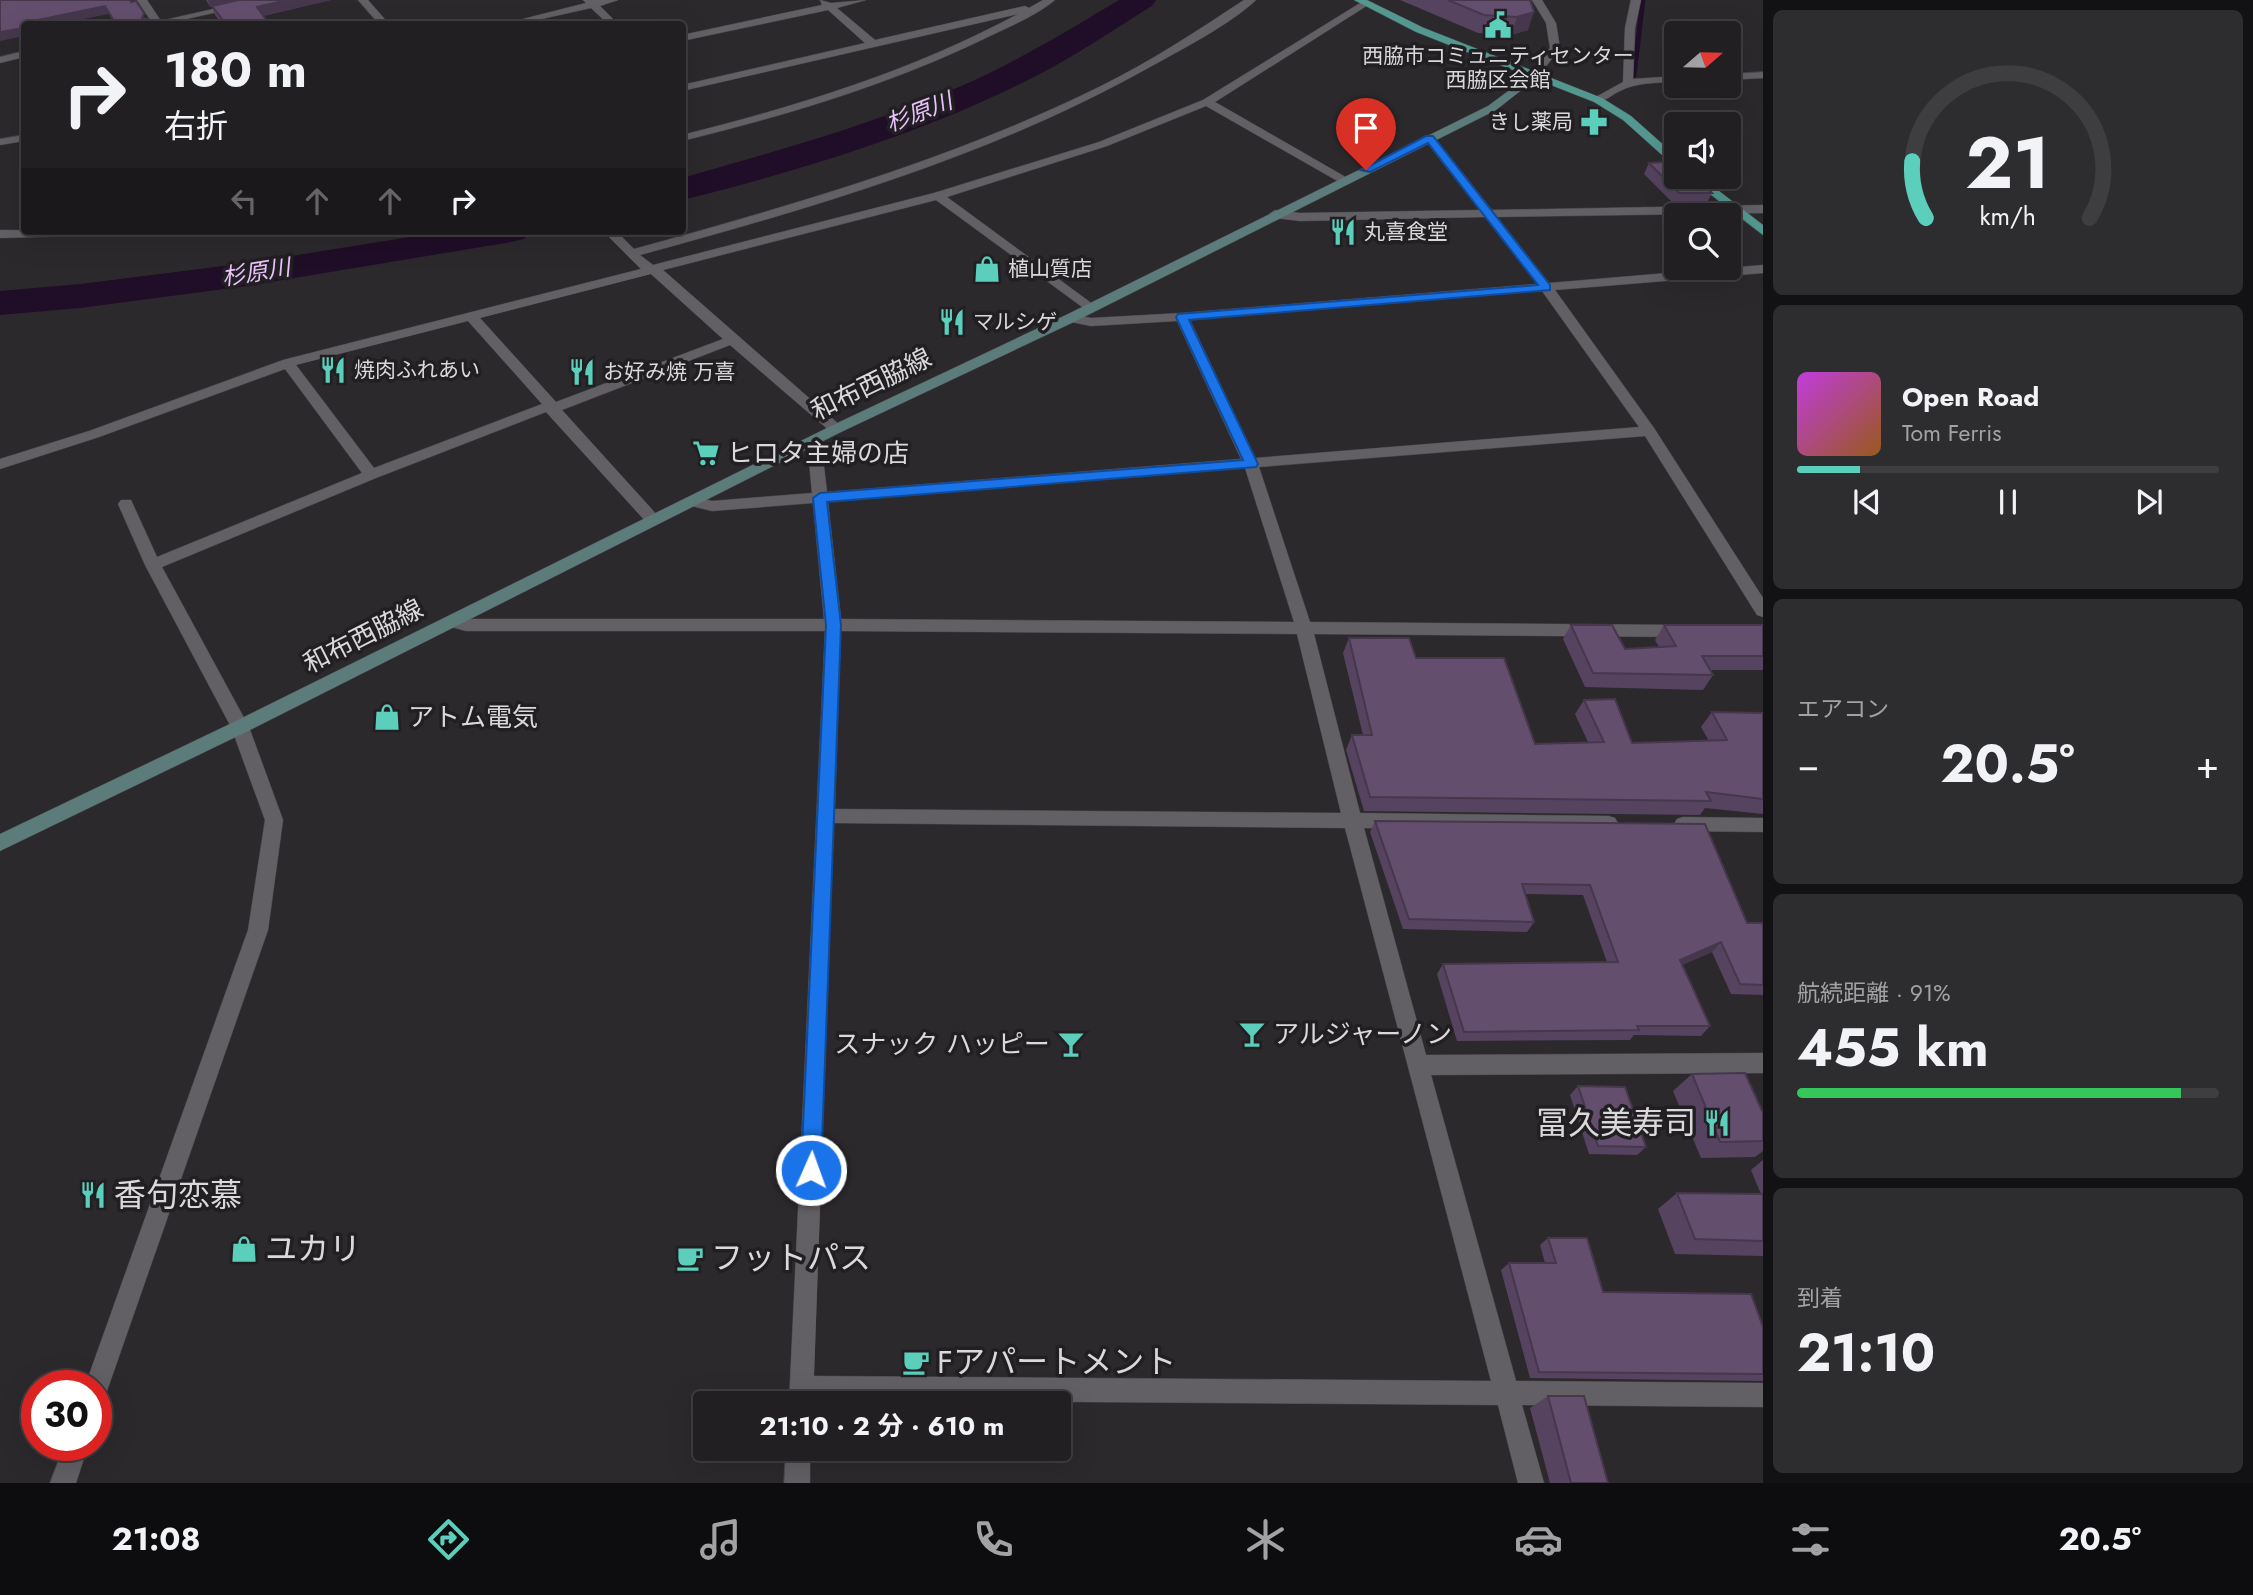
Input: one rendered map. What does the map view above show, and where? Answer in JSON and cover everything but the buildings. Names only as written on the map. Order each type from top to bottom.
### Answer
[{"type":"main road","points":[[1362,1],[1420,30],[1598,100],[1627,118],[1664,151]]},
{"type":"main road","name":"和布西脇線","points":[[0,843],[240,727],[836,429],[1089,309],[1492,108],[1534,75]]},
{"type":"main road","points":[[1709,189],[1726,203]]},
{"type":"main road","points":[[1741,214],[1763,231]]},
{"type":"street","points":[[142,0],[154,21]]},
{"type":"street","points":[[170,21],[267,0]]},
{"type":"street","points":[[362,0],[381,21]]},
{"type":"street","points":[[519,21],[591,2],[613,0]]},
{"type":"street","points":[[821,0],[832,6],[872,43]]},
{"type":"street","points":[[686,37],[861,0]]},
{"type":"street","points":[[630,251],[780,213],[917,170],[1003,137],[1114,85],[1206,31],[1251,0]]},
{"type":"street","points":[[1534,75],[1555,48],[1551,23],[1537,0]]},
{"type":"street","points":[[1629,82],[1630,28],[1636,0]]},
{"type":"street","points":[[0,464],[94,434],[288,363],[938,196],[1103,144],[1207,102],[1362,1]]},
{"type":"street","points":[[591,2],[610,21]]},
{"type":"street","points":[[686,87],[1046,3]]},
{"type":"street","points":[[686,137],[831,98],[908,71],[1020,19],[1046,3]]},
{"type":"street","points":[[0,60],[21,55]]},
{"type":"street","points":[[1741,76],[1763,75]]},
{"type":"street","points":[[1598,100],[1614,87],[1629,82],[1664,80]]},
{"type":"street","points":[[1207,102],[1345,181]]},
{"type":"street","points":[[0,142],[21,138]]},
{"type":"street","points":[[1429,138],[1546,287],[1649,431],[1763,611]]},
{"type":"street","points":[[938,196],[1089,309]]},
{"type":"street","points":[[1741,210],[1763,209]]},
{"type":"street","points":[[1275,214],[1300,217],[1664,211]]},
{"type":"street","points":[[0,234],[21,233]]},
{"type":"street","points":[[613,235],[836,429]]},
{"type":"street","points":[[1070,317],[1091,322],[1182,317],[1763,268]]},
{"type":"street","points":[[471,316],[653,520]]},
{"type":"street","points":[[1182,317],[1251,464],[1304,628],[1352,820],[1531,1483]]},
{"type":"street","points":[[153,565],[371,475],[732,341]]},
{"type":"street","points":[[288,363],[371,475]]},
{"type":"street","points":[[692,501],[712,506],[1649,431]]},
{"type":"street","points":[[801,1391],[833,625],[814,441]]},
{"type":"street","points":[[102,1370],[258,930],[274,820],[240,727],[153,565],[126,504]]},
{"type":"street","points":[[450,621],[466,625],[1693,631]]},
{"type":"street","points":[[826,816],[1626,823]]},
{"type":"street","points":[[1667,824],[1763,825]]},
{"type":"street","points":[[1420,1065],[1763,1063]]},
{"type":"street","points":[[1071,1394],[1507,1392],[1763,1395]]},
{"type":"street","points":[[63,1483],[71,1461]]},
{"type":"street","points":[[797,1483],[798,1461]]},
{"type":"waterway","name":"杉原川","points":[[686,188],[857,137],[985,88],[1041,60],[1141,0]]},
{"type":"waterway","points":[[1634,75],[1643,0]]},
{"type":"waterway","name":"杉原川","points":[[0,303],[247,275],[488,235]]},
{"type":"place","name":"西脇市コミュニティセンター 西脇区会館","points":[[1498,25]]},
{"type":"place","name":"きし薬局","points":[[1594,122]]},
{"type":"place","name":"丸喜食堂","points":[[1343,232]]},
{"type":"place","name":"植山質店","points":[[987,269]]},
{"type":"place","name":"マルシゲ","points":[[952,322]]},
{"type":"place","name":"焼肉ふれあい","points":[[333,370]]},
{"type":"place","name":"お好み焼 万喜","points":[[582,372]]},
{"type":"place","name":"ヒロタ主婦の店","points":[[706,453]]},
{"type":"place","name":"アトム電気","points":[[387,717]]},
{"type":"place","name":"アルジャーノン","points":[[1252,1034]]},
{"type":"place","name":"スナック ハッピー","points":[[1071,1044]]},
{"type":"place","name":"冨久美寿司","points":[[1717,1123]]},
{"type":"place","name":"香句恋慕","points":[[93,1195]]},
{"type":"place","name":"ユカリ","points":[[244,1249]]},
{"type":"place","name":"フットパス","points":[[690,1258]]},
{"type":"place","name":"Fアパートメント","points":[[916,1362]]},
{"type":"route","points":[[811,1170],[833,625],[820,498],[1251,464],[1182,317],[1546,287],[1429,138],[1366,170]]}]
